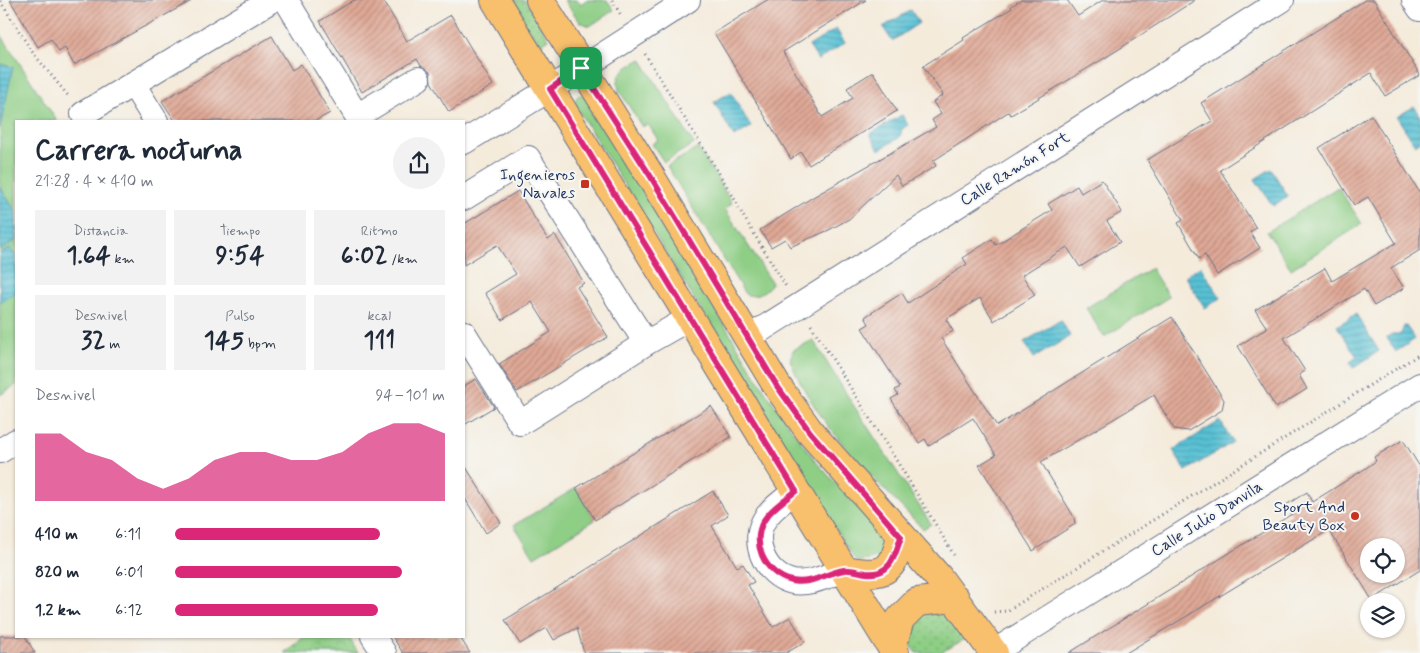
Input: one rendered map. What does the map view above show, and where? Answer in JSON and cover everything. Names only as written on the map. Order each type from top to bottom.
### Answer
[{"type":"main road","points":[[494,0],[893,650]]},
{"type":"main road","points":[[540,0],[651,177],[777,386],[810,432],[901,537],[931,568],[955,598],[993,653]]},
{"type":"main road","points":[[845,570],[874,574],[885,569],[893,562],[901,537]]},
{"type":"main road","points":[[893,650],[900,618],[918,602],[955,598]]},
{"type":"street","points":[[83,114],[272,0]]},
{"type":"street","points":[[286,0],[356,116],[418,79]]},
{"type":"street","points":[[465,141],[688,0]]},
{"type":"street","name":"Calle Ramón Fort","points":[[748,338],[1282,0]]},
{"type":"street","points":[[1414,0],[1420,9]]},
{"type":"street","points":[[133,84],[155,120]]},
{"type":"street","points":[[465,197],[528,158],[646,344]]},
{"type":"street","points":[[465,335],[520,423],[690,318]]},
{"type":"street","name":"Calle Julio Danvila","points":[[993,653],[1420,385]]},
{"type":"street","points":[[0,451],[15,442]]},
{"type":"street","points":[[796,491],[766,516],[760,529],[759,543],[765,562],[780,577],[793,582],[807,582],[845,570]]},
{"type":"street","points":[[374,638],[384,653]]},
{"type":"path","points":[[612,0],[953,554]]},
{"type":"path","points":[[0,1],[32,53],[83,114]]},
{"type":"path","points":[[1007,611],[1420,354]]},
{"type":"green space","points":[[510,0],[525,0],[549,39],[539,46]]},
{"type":"green space","points":[[564,0],[578,0],[581,4],[586,0],[607,0],[614,10],[590,26],[580,22]]},
{"type":"green space","points":[[0,33],[56,120],[15,120],[15,386],[0,395]]},
{"type":"green space","points":[[641,59],[694,144],[664,162],[652,144],[658,140],[648,124],[642,127],[619,90],[618,79],[620,74]]},
{"type":"green space","points":[[585,96],[765,391],[819,465],[875,526],[885,548],[883,557],[857,562],[853,557],[575,105],[576,97]]},
{"type":"green space","points":[[698,148],[732,203],[725,209],[772,283],[760,293],[752,296],[745,294],[667,166]]},
{"type":"green space","points":[[1338,187],[1362,224],[1291,269],[1267,232]]},
{"type":"green space","points":[[1151,268],[1169,297],[1104,337],[1086,308]]},
{"type":"green space","points":[[813,340],[931,524],[923,529],[848,450],[815,408],[801,384],[790,360],[793,350]]},
{"type":"green space","points":[[576,488],[595,520],[534,557],[514,525]]},
{"type":"green space","points":[[945,612],[950,614],[969,637],[940,653],[916,653],[910,642],[910,633],[916,619],[920,614]]},
{"type":"green space","points":[[303,638],[349,638],[358,653],[284,653]]},
{"type":"water","points":[[911,10],[919,23],[892,41],[883,27]]},
{"type":"water","points":[[836,29],[845,43],[818,60],[809,46]]},
{"type":"water","points":[[0,64],[13,67],[0,128]]},
{"type":"water","points":[[731,92],[751,127],[734,137],[714,102]]},
{"type":"water","points":[[1414,106],[1420,115],[1420,142],[1415,145],[1397,117]]},
{"type":"water","points":[[902,115],[908,125],[902,129],[900,137],[879,150],[870,134]]},
{"type":"water","points":[[1271,169],[1288,196],[1273,206],[1255,179]]},
{"type":"water","points":[[0,187],[15,210],[15,241],[0,251]]},
{"type":"water","points":[[10,248],[15,256],[15,293],[0,302],[0,254]]},
{"type":"water","points":[[1200,266],[1221,298],[1205,308],[1185,276]]},
{"type":"water","points":[[1356,314],[1379,351],[1353,368],[1350,362],[1357,357],[1337,326]]},
{"type":"water","points":[[1061,320],[1070,336],[1034,358],[1024,342]]},
{"type":"water","points":[[1404,326],[1406,326],[1415,339],[1396,352],[1387,338],[1392,334],[1401,334]]},
{"type":"water","points":[[1220,421],[1233,442],[1186,471],[1173,450]]},
{"type":"building","points":[[10,0],[193,0],[74,65],[65,48],[59,52],[51,39],[38,47]]},
{"type":"building","points":[[354,0],[383,0],[407,41],[451,15],[493,85],[449,112],[431,82],[430,72],[421,66],[417,59],[362,92],[320,21]]},
{"type":"building","points":[[767,0],[866,0],[783,52],[822,117],[853,98],[847,88],[873,72],[897,111],[809,165],[801,152],[791,159],[714,33]]},
{"type":"building","points":[[1021,0],[1067,0],[1078,16],[1103,0],[1195,0],[1011,115],[1008,112],[933,161],[936,166],[902,186],[896,175],[849,219],[790,247],[785,239],[771,247],[760,230],[813,197],[936,127],[932,120],[941,114],[933,102],[943,95],[923,66],[964,40],[963,38],[1012,8],[1011,6]]},
{"type":"building","points":[[1365,0],[1374,0],[1420,75],[1385,96],[1371,73],[1220,170],[1256,228],[1250,232],[1260,248],[1217,275],[1205,255],[1199,259],[1178,223],[1183,220],[1147,160],[1212,121],[1201,103]]},
{"type":"building","points":[[272,36],[292,70],[301,64],[330,113],[317,120],[174,120],[162,101]]},
{"type":"building","points":[[1371,115],[1420,193],[1420,250],[1391,268],[1404,288],[1374,306],[1364,289],[1284,338],[1305,371],[1299,375],[1307,389],[1276,408],[1238,346],[1267,328],[1255,310],[1325,268],[1332,281],[1396,243],[1368,197],[1354,205],[1319,148]]},
{"type":"building","points":[[1102,180],[1122,212],[1107,221],[1120,242],[1080,267],[1067,247],[1022,275],[1035,295],[994,321],[980,298],[946,319],[953,331],[941,338],[997,426],[1172,317],[1224,400],[1222,410],[1188,431],[1174,429],[1154,395],[1041,462],[1074,517],[1075,524],[1033,551],[979,465],[996,455],[973,418],[929,446],[925,439],[919,443],[891,399],[898,395],[895,390],[900,387],[862,328],[869,324],[865,317],[902,293],[908,303],[967,264],[963,258],[992,239],[996,245],[1052,210],[1048,204],[1077,186],[1081,193]]},
{"type":"building","points":[[518,191],[548,240],[555,235],[584,283],[577,287],[608,337],[517,392],[499,364],[551,332],[532,302],[502,320],[485,293],[516,274],[497,245],[465,264],[465,223]]},
{"type":"building","points":[[476,379],[494,407],[465,424],[465,385]]},
{"type":"building","points":[[711,406],[731,437],[595,520],[576,488]]},
{"type":"building","points":[[1403,440],[1420,467],[1420,570],[1405,579],[1405,538],[1360,538],[1360,580],[1329,530],[1126,653],[1069,653],[1292,514],[1286,505],[1307,492],[1312,502],[1376,461],[1374,457]]},
{"type":"building","points":[[465,466],[501,523],[486,533],[465,499]]},
{"type":"building","points":[[713,491],[728,515],[712,526],[737,567],[743,564],[754,582],[748,585],[773,627],[790,617],[805,642],[786,653],[584,653],[577,628],[554,640],[547,628],[520,644],[505,620]]},
{"type":"building","points":[[1362,583],[1399,583],[1383,593],[1368,593]]},
{"type":"building","points":[[0,636],[15,636],[15,638],[26,638],[35,653],[0,653]]},
{"type":"building","points":[[393,638],[460,638],[470,653],[403,653]]},
{"type":"place","name":"Ingenieros Navales","points":[[585,184]]},
{"type":"place","name":"Sport And Beauty Box","points":[[1355,516]]},
{"type":"route","points":[[581,68],[651,177],[777,386],[810,432],[901,537],[893,562],[885,569],[874,574],[845,570],[807,582],[793,582],[780,577],[769,568],[762,556],[759,543],[760,529],[766,516],[796,491],[550,89],[581,68]]}]
